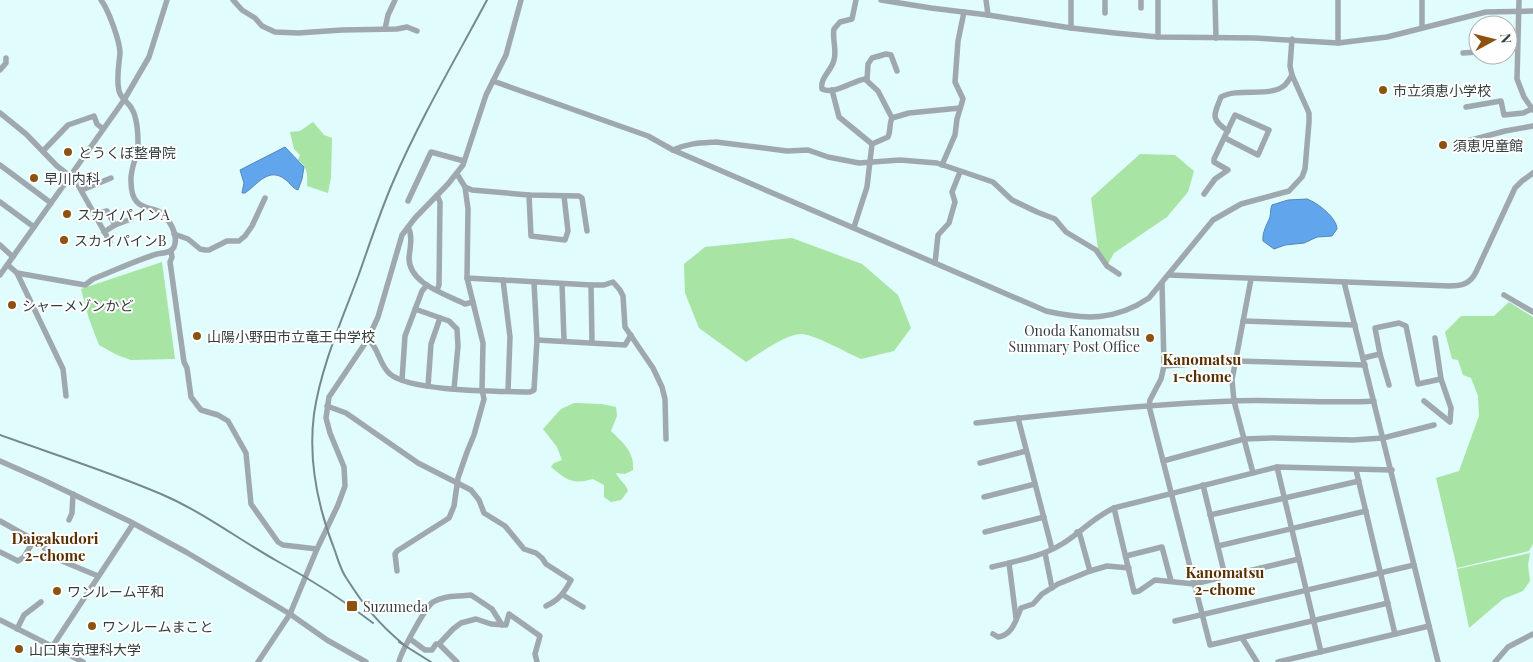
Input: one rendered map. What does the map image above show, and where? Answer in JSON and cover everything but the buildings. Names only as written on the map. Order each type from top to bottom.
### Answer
[{"type":"street","points":[[101,0],[105,5],[119,42],[119,91],[133,112],[138,144],[131,174],[133,194],[137,202],[159,211],[166,217],[174,234],[175,242],[170,262],[191,397],[201,410],[218,415],[228,421],[233,429],[246,453],[251,504],[278,542],[283,545],[317,549]]},
{"type":"street","points":[[0,275],[124,100],[149,57],[167,0]]},
{"type":"street","points":[[233,0],[262,26],[275,32],[298,34],[317,31],[407,27],[417,31]]},
{"type":"street","points":[[385,29],[388,15],[395,0]]},
{"type":"street","points":[[258,662],[290,614],[338,505],[346,479],[342,460],[328,426],[326,406],[329,397],[368,339],[384,300],[399,243],[408,227],[458,174],[486,95],[506,55],[521,0]]},
{"type":"street","points":[[856,0],[852,20],[840,22],[834,29],[834,60],[821,86],[824,90],[832,90],[863,79],[867,80],[878,91],[892,118],[888,137],[872,144]]},
{"type":"street","points":[[881,0],[988,14],[1071,28],[1158,37],[1292,39],[1338,42],[1370,40],[1486,12],[1533,11]]},
{"type":"street","points":[[931,0],[931,8]]},
{"type":"street","points":[[986,0],[988,14]]},
{"type":"street","points":[[1071,0],[1071,28]]},
{"type":"street","points":[[1105,0],[1105,13]]},
{"type":"street","points":[[1141,0],[1141,8]]},
{"type":"street","points":[[1158,0],[1158,37]]},
{"type":"street","points":[[1215,0],[1216,38]]},
{"type":"street","points":[[1338,0],[1338,42]]},
{"type":"street","points":[[1422,0],[1422,28]]},
{"type":"street","points":[[1518,0],[1518,15]]},
{"type":"street","points":[[942,165],[955,135],[957,119],[963,99],[955,82],[957,48],[964,12]]},
{"type":"street","points":[[492,81],[648,136],[673,150],[1046,310],[1082,317],[1102,317],[1121,313],[1149,298],[1220,215],[1241,204],[1289,191],[1302,177],[1305,169],[1309,113],[1292,75],[1290,58],[1292,39]]},
{"type":"street","points":[[1464,53],[1468,53]]},
{"type":"street","points":[[867,80],[868,64],[872,58],[886,54],[891,55],[897,71]]},
{"type":"street","points":[[0,70],[6,63],[6,58]]},
{"type":"street","points":[[1466,107],[1501,101],[1504,115],[1523,113],[1533,109],[1524,97],[1517,79],[1517,65]]},
{"type":"street","points":[[1228,131],[1218,125],[1214,119],[1221,97],[1237,93],[1273,90],[1285,84],[1292,75]]},
{"type":"street","points":[[832,90],[839,117],[850,124],[872,144]]},
{"type":"street","points":[[892,118],[909,113],[960,108]]},
{"type":"street","points":[[0,113],[26,134],[82,190],[110,242]]},
{"type":"street","points":[[1204,194],[1215,179],[1228,170],[1214,162],[1214,159],[1235,115],[1269,130],[1258,155],[1225,138]]},
{"type":"street","points":[[43,151],[68,125],[94,116],[103,129]]},
{"type":"street","points":[[843,127],[845,125],[857,136],[860,135]]},
{"type":"street","points":[[1460,143],[1533,126]]},
{"type":"street","points":[[673,150],[683,145],[716,142],[787,151],[808,150],[848,161],[869,163],[900,160],[932,162],[992,182],[1012,200],[1055,219],[1066,232],[1096,250],[1107,266],[1119,274]]},
{"type":"street","points":[[854,227],[867,187],[872,144]]},
{"type":"street","points":[[408,201],[432,152],[464,161]]},
{"type":"street","points":[[0,165],[51,203]]},
{"type":"street","points":[[935,263],[938,235],[949,223],[955,202],[952,192],[960,172]]},
{"type":"street","points":[[1169,275],[1449,286],[1466,284],[1476,272],[1516,188],[1533,173]]},
{"type":"street","points":[[396,571],[395,554],[397,551],[449,518],[454,506],[457,484],[484,399],[482,390],[483,342],[467,278],[468,208],[465,187],[458,174]]},
{"type":"street","points":[[82,190],[111,178]]},
{"type":"street","points":[[465,187],[472,190],[579,196],[582,198],[587,232]]},
{"type":"street","points":[[529,194],[531,236],[565,240],[568,231],[564,196]]},
{"type":"street","points":[[437,290],[440,202],[438,195]]},
{"type":"street","points":[[174,234],[188,239],[200,249],[205,250],[209,250],[227,241],[239,241],[252,226],[265,198]]},
{"type":"street","points":[[0,202],[34,227]]},
{"type":"street","points":[[95,214],[108,211],[115,225]]},
{"type":"street","points":[[104,232],[115,225],[131,219]]},
{"type":"street","points":[[408,227],[411,232],[410,266],[412,270],[427,285],[465,304],[473,302]]},
{"type":"street","points":[[0,245],[13,257]]},
{"type":"street","points":[[17,273],[84,284],[153,256],[171,252]]},
{"type":"street","points":[[8,265],[17,273],[64,369],[66,396]]},
{"type":"street","points":[[467,278],[591,285],[604,285],[613,282],[620,290],[625,302],[624,321],[626,327],[653,368],[662,387],[666,399],[666,440]]},
{"type":"street","points":[[1251,279],[1232,380],[1234,401],[1253,473]]},
{"type":"street","points":[[503,280],[510,338],[508,391]]},
{"type":"street","points":[[368,339],[373,343],[386,370],[391,376],[402,380],[454,390],[530,392],[534,390],[537,340],[534,282]]},
{"type":"street","points":[[1344,282],[1438,662]]},
{"type":"street","points":[[562,284],[564,340]]},
{"type":"street","points":[[1162,284],[1164,366],[1161,379],[1150,400],[1149,406],[1210,645],[1388,603]]},
{"type":"street","points":[[402,380],[405,336],[422,291],[427,285]]},
{"type":"street","points":[[591,285],[592,342]]},
{"type":"street","points":[[1504,295],[1533,312]]},
{"type":"street","points":[[415,309],[450,321],[457,329],[458,346],[454,390]]},
{"type":"street","points":[[428,386],[431,344],[440,318]]},
{"type":"street","points":[[1243,320],[1355,325]]},
{"type":"street","points":[[1389,385],[1375,328],[1399,323],[1406,326],[1418,384],[1442,379]]},
{"type":"street","points":[[537,340],[625,344],[631,335]]},
{"type":"street","points":[[1424,402],[1450,422],[1451,408],[1442,379],[1435,338]]},
{"type":"street","points":[[1363,358],[1380,354]]},
{"type":"street","points":[[1164,366],[1236,361],[1365,365]]},
{"type":"street","points":[[976,423],[1149,406],[1234,401],[1374,402]]},
{"type":"street","points":[[326,406],[346,413],[418,463],[474,493],[484,513],[512,532],[520,545],[536,553],[546,564],[571,580],[563,595],[557,601],[546,606]]},
{"type":"street","points":[[1018,418],[1052,549]]},
{"type":"street","points":[[1163,460],[1244,439],[1353,440],[1383,438],[1434,425]]},
{"type":"street","points":[[980,463],[1026,450]]},
{"type":"street","points":[[0,462],[73,494],[186,552],[290,614],[327,640],[366,662]]},
{"type":"street","points":[[992,567],[1046,553],[1062,544],[1100,514],[1114,508],[1277,467],[1392,470]]},
{"type":"street","points":[[1277,467],[1321,652]]},
{"type":"street","points":[[1356,470],[1395,634]]},
{"type":"street","points":[[1210,515],[1359,481]]},
{"type":"street","points":[[984,497],[1035,484]]},
{"type":"street","points":[[1203,486],[1225,576]]},
{"type":"street","points":[[69,520],[72,513],[73,494]]},
{"type":"street","points":[[1114,508],[1134,592],[1139,591],[1153,580],[1194,584],[1299,559]]},
{"type":"street","points":[[1218,546],[1366,511]]},
{"type":"street","points":[[985,532],[1044,517]]},
{"type":"street","points":[[0,521],[34,540],[51,553]]},
{"type":"street","points":[[52,647],[133,524]]},
{"type":"street","points":[[1077,532],[1080,535],[1090,571]]},
{"type":"street","points":[[0,552],[18,561],[24,556],[34,540]]},
{"type":"street","points":[[1126,556],[1162,547],[1171,581]]},
{"type":"street","points":[[1046,553],[1052,588]]},
{"type":"street","points":[[62,561],[98,576]]},
{"type":"street","points":[[1009,563],[1016,619]]},
{"type":"street","points":[[1175,621],[1414,565]]},
{"type":"street","points":[[993,634],[998,637],[1007,634],[1016,623],[1021,608],[1033,604],[1042,594],[1052,588],[1090,571],[1107,566],[1129,568]]},
{"type":"street","points":[[399,662],[402,651],[420,618],[431,603],[442,598],[471,595],[492,609],[502,625]]},
{"type":"street","points":[[563,595],[583,607]]},
{"type":"street","points":[[17,629],[24,615],[41,602]]},
{"type":"street","points":[[410,639],[425,650],[432,650],[436,644],[439,644],[453,629],[462,623],[476,619],[490,624],[506,625],[509,614],[540,636],[535,654],[536,662]]},
{"type":"street","points":[[0,620],[83,662]]},
{"type":"street","points":[[1278,662],[1429,626]]},
{"type":"street","points":[[1494,662],[1508,647],[1533,634]]},
{"type":"street","points":[[1242,638],[1257,662]]},
{"type":"street","points":[[439,644],[457,662]]},
{"type":"green space","points":[[313,122],[324,135],[332,138],[331,177],[328,193],[307,186],[306,171],[298,160],[300,155],[294,149],[290,132],[300,131]]},
{"type":"green space","points":[[1140,154],[1175,155],[1194,171],[1188,192],[1167,217],[1114,253],[1108,264],[1098,249],[1091,198]]},
{"type":"green space","points":[[792,238],[862,264],[898,295],[911,328],[894,351],[861,359],[823,341],[802,334],[781,340],[746,362],[699,328],[685,293],[684,264],[705,247]]},
{"type":"green space","points":[[162,262],[175,359],[131,360],[99,345],[89,319],[81,289]]},
{"type":"green space","points":[[1509,302],[1533,317],[1533,544],[1529,551],[1457,568],[1436,478],[1459,471],[1479,416],[1478,396],[1471,378],[1463,375],[1458,360],[1452,359],[1445,332],[1461,316],[1494,316]]},
{"type":"green space","points":[[574,403],[602,404],[616,407],[617,416],[611,431],[627,448],[633,464],[633,470],[625,474],[616,473],[628,491],[621,500],[611,502],[604,497],[604,485],[593,479],[586,481],[570,480],[551,467],[554,463],[562,460],[557,447],[543,429],[561,409]]},
{"type":"green space","points":[[1530,553],[1528,565],[1530,581],[1523,591],[1503,599],[1469,628],[1457,569]]},
{"type":"water","points":[[285,147],[304,167],[298,190],[280,176],[274,175],[264,178],[245,193],[242,193],[244,183],[240,170]]},
{"type":"water","points":[[1307,199],[1321,207],[1334,220],[1337,229],[1332,236],[1317,237],[1304,243],[1285,245],[1274,249],[1263,241],[1272,205],[1288,200]]},
{"type":"railway","points":[[403,644],[379,622],[366,606],[353,589],[340,565],[329,535],[316,484],[312,449],[314,414],[317,396],[333,343],[388,193],[426,113],[487,0]]},
{"type":"railway","points":[[0,435],[122,478],[176,501],[314,582],[373,623]]},
{"type":"railway","points":[[399,642],[431,662]]},
{"type":"place","name":"市立須恵小学校","points":[[1383,90]]},
{"type":"place","name":"須恵児童館","points":[[1443,145]]},
{"type":"place","name":"とうくぼ整骨院","points":[[68,152]]},
{"type":"place","name":"早川内科","points":[[34,178]]},
{"type":"place","name":"スカイパインA","points":[[67,214]]},
{"type":"place","name":"スカイパインB","points":[[64,240]]},
{"type":"place","name":"シャーメゾンかど","points":[[12,305]]},
{"type":"place","name":"山陽小野田市立竜王中学校","points":[[197,336]]},
{"type":"place","name":"Onoda Kanomatsu Summary Post Office","points":[[1150,338]]},
{"type":"place","name":"ワンルーム平和","points":[[57,591]]},
{"type":"place","name":"Suzumeda","points":[[352,606]]},
{"type":"place","name":"ワンルームまこと","points":[[92,626]]},
{"type":"place","name":"山口東京理科大学","points":[[19,649]]},
{"type":"district","name":"Kanomatsu 1-chome","points":[[1202,368]]},
{"type":"district","name":"Daigakudori 2-chome","points":[[55,546]]},
{"type":"district","name":"Kanomatsu 2-chome","points":[[1225,580]]}]
